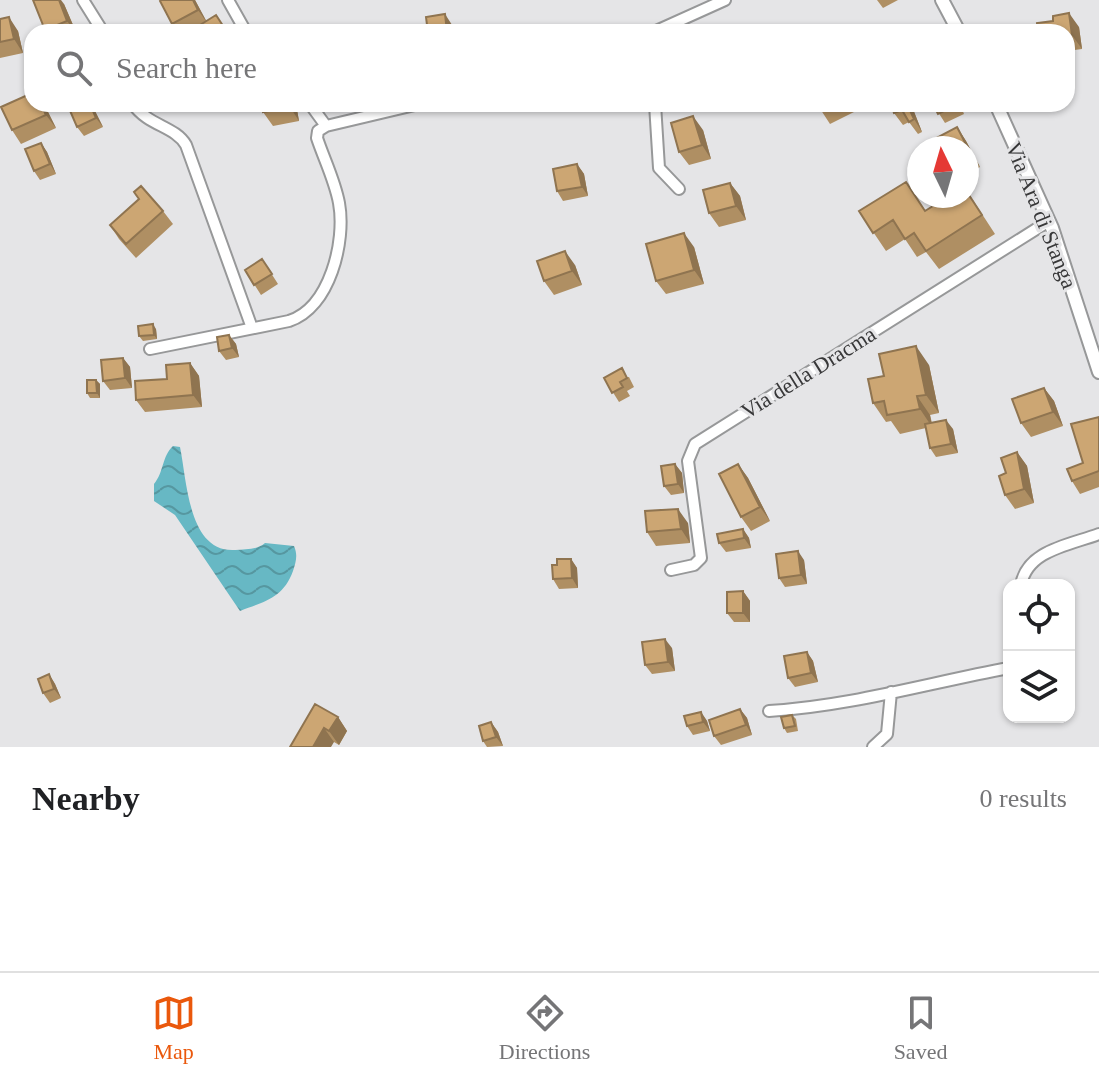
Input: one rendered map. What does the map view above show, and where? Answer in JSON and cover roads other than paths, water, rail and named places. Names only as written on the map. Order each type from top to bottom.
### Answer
[{"type":"street","points":[[83,0],[98,24]]},
{"type":"street","points":[[228,0],[242,24]]},
{"type":"street","points":[[672,24],[725,0]]},
{"type":"street","points":[[942,0],[955,24]]},
{"type":"street","points":[[140,112],[147,121],[178,135],[186,145],[252,328]]},
{"type":"street","points":[[316,112],[326,126]]},
{"type":"street","points":[[150,349],[304,314],[319,296],[332,267],[341,219],[338,195],[316,137],[320,128],[385,112]]},
{"type":"street","points":[[655,112],[658,164],[664,178],[679,189]]},
{"type":"street","name":"Via Ara di Stanga","points":[[1000,112],[1049,221],[1099,372]]},
{"type":"street","name":"Via della Dracma","points":[[671,570],[694,565],[701,558],[688,458],[695,444],[1049,221]]},
{"type":"street","points":[[1022,579],[1025,569],[1035,559],[1099,534]]},
{"type":"street","points":[[769,711],[842,705],[1003,669]]},
{"type":"street","points":[[873,747],[887,734],[891,692]]},
{"type":"water","points":[[173,446],[180,447],[192,512],[208,540],[219,548],[235,550],[255,548],[265,543],[294,546],[296,558],[293,571],[279,593],[240,611],[175,515],[154,501],[154,484]]}]
